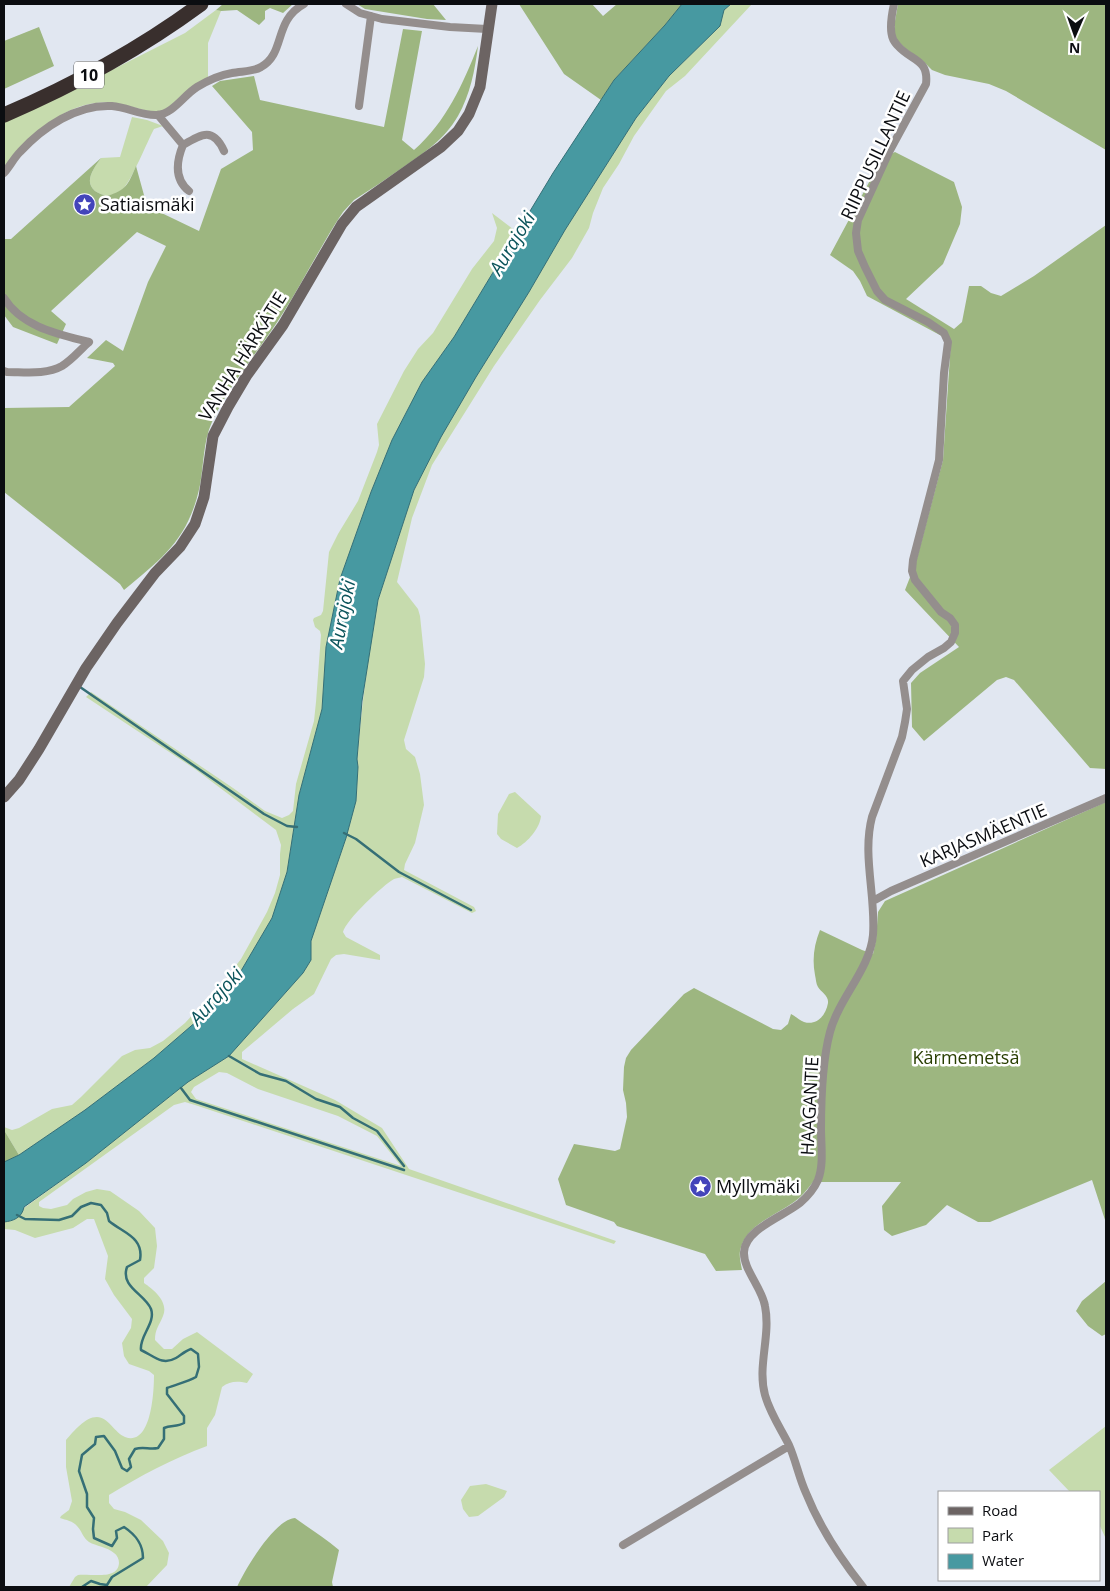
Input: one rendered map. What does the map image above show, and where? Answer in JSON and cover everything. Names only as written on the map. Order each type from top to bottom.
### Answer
[{"type":"highway","name":"10","points":[[4,115],[63,89],[100,69],[201,4]]},
{"type":"street","points":[[4,173],[34,138],[50,126],[78,111],[89,107],[116,106],[158,115],[168,111],[196,88],[218,77],[260,68],[267,64],[276,51],[286,21],[296,9],[304,4]]},
{"type":"street","points":[[346,4],[360,13],[371,16],[427,24],[487,29]]},
{"type":"street","name":"VANHA HÄRKÄTIE","points":[[4,797],[19,780],[86,668],[117,623],[155,573],[180,548],[195,524],[204,497],[213,436],[247,375],[283,325],[342,224],[356,207],[442,147],[458,131],[469,114],[480,87],[492,4]]},
{"type":"street","name":"RIIPPUSILLANTIE","points":[[873,901],[870,876],[869,828],[904,730],[906,709],[903,681],[912,670],[951,642],[955,625],[950,618],[941,612],[915,580],[912,571],[913,560],[939,460],[944,373],[948,342],[944,334],[928,322],[885,300],[877,292],[858,251],[856,233],[858,220],[889,152],[926,84],[927,75],[925,68],[920,62],[902,51],[893,40],[891,21],[894,4]]},
{"type":"street","points":[[359,106],[371,16]]},
{"type":"street","points":[[158,115],[183,145]]},
{"type":"street","points":[[190,191],[179,180],[178,162],[183,145],[207,134],[215,137],[220,142],[224,151]]},
{"type":"street","points":[[4,298],[10,308],[32,324],[88,342],[62,366],[49,371],[4,371]]},
{"type":"street","name":"KARJASMÄENTIE","points":[[873,901],[891,891],[1106,798]]},
{"type":"street","name":"HAAGANTIE","points":[[863,1587],[844,1564],[820,1526],[805,1492],[789,1446],[765,1396],[762,1378],[766,1310],[763,1296],[745,1262],[744,1250],[748,1239],[759,1228],[800,1203],[811,1192],[819,1178],[822,1089],[829,1033],[837,1010],[866,961],[872,937],[873,901]]},
{"type":"street","points":[[623,1545],[789,1446]]},
{"type":"green space","points":[[223,4],[293,4],[283,13],[270,8],[265,11],[265,19],[259,25],[237,10],[216,10]]},
{"type":"green space","points":[[357,4],[433,4],[446,20],[427,19],[365,9]]},
{"type":"green space","points":[[519,4],[592,4],[603,16],[617,4],[682,4],[614,80],[601,100],[564,74]]},
{"type":"green space","points":[[731,4],[752,4],[685,76],[666,91],[634,136],[603,188],[589,228],[572,258],[494,366],[432,465],[412,518],[397,582],[418,609],[420,616],[425,664],[424,677],[404,740],[406,749],[415,757],[420,774],[424,805],[415,843],[404,870],[474,907],[476,911],[472,913],[402,877],[394,879],[366,903],[343,932],[346,937],[380,955],[380,960],[344,954],[336,955],[331,959],[314,994],[242,1052],[242,1059],[335,1100],[382,1128],[409,1169],[616,1241],[614,1244],[195,1105],[185,1102],[174,1105],[39,1202],[39,1206],[51,1209],[67,1205],[73,1199],[86,1192],[97,1189],[110,1191],[139,1211],[155,1228],[157,1246],[154,1268],[144,1278],[144,1283],[160,1297],[164,1306],[163,1316],[156,1330],[155,1340],[164,1349],[172,1349],[183,1339],[197,1332],[253,1374],[247,1383],[234,1382],[222,1387],[215,1415],[207,1428],[207,1446],[156,1468],[109,1495],[109,1503],[114,1509],[141,1520],[163,1541],[169,1553],[167,1565],[146,1587],[69,1587],[78,1575],[108,1574],[117,1569],[119,1563],[118,1557],[114,1553],[89,1542],[75,1524],[60,1518],[69,1510],[72,1501],[66,1467],[66,1440],[88,1419],[97,1417],[108,1422],[125,1437],[134,1438],[141,1434],[150,1415],[154,1375],[149,1371],[129,1364],[124,1356],[122,1343],[131,1328],[132,1319],[105,1279],[108,1256],[94,1219],[87,1219],[73,1228],[35,1238],[15,1230],[4,1229],[4,1222],[14,1220],[24,1208],[86,1163],[188,1082],[229,1056],[303,973],[311,960],[311,941],[346,838],[356,801],[357,759],[361,719],[368,659],[378,600],[414,490],[441,437],[476,377],[565,230],[636,118],[669,76],[720,26],[724,10]],"holes":[[[219,1072],[227,1073],[258,1089],[338,1116],[377,1136],[401,1166],[196,1099],[191,1092],[194,1087]]]},
{"type":"green space","points":[[898,4],[1106,4],[1106,150],[1006,91],[989,84],[945,75],[932,70],[895,38]]},
{"type":"green space","points":[[216,10],[221,11],[208,43],[208,78],[186,92],[169,107],[157,112],[116,103],[99,103],[83,106],[52,120],[26,142],[4,167],[4,122],[185,33]]},
{"type":"green space","points":[[39,27],[54,66],[4,89],[4,41]]},
{"type":"green space","points":[[403,29],[422,31],[402,140],[414,150],[435,127],[460,88],[478,46],[466,100],[453,124],[433,145],[354,200],[343,212],[283,313],[236,380],[219,408],[207,437],[200,485],[195,503],[182,533],[163,556],[124,590],[120,584],[4,492],[4,408],[69,407],[115,366],[113,363],[87,358],[106,340],[123,351],[148,282],[166,246],[137,232],[51,311],[66,324],[57,344],[13,327],[4,315],[4,239],[11,239],[101,158],[93,170],[90,179],[90,183],[95,191],[107,196],[122,189],[126,186],[136,166],[147,206],[199,231],[221,169],[253,150],[252,132],[212,86],[220,81],[254,76],[260,100],[384,127]]},
{"type":"green space","points":[[132,117],[163,126],[154,129],[126,186],[115,194],[107,196],[101,194],[95,191],[90,183],[91,174],[101,158],[120,157]]},
{"type":"green space","points":[[895,152],[954,182],[962,207],[960,224],[943,264],[906,299],[954,329],[962,322],[969,286],[981,286],[991,293],[1001,296],[1034,276],[1106,225],[1106,769],[1090,768],[1014,680],[1006,677],[997,680],[924,741],[912,727],[911,683],[920,673],[959,647],[905,590],[916,562],[943,460],[951,341],[867,296],[853,271],[830,255],[882,158]]},
{"type":"green space","points":[[492,213],[517,232],[454,337],[422,382],[392,440],[340,579],[326,647],[322,709],[299,795],[287,872],[272,918],[238,976],[205,1014],[154,1058],[85,1110],[19,1155],[4,1127],[12,1130],[19,1128],[52,1109],[72,1105],[122,1056],[135,1050],[150,1048],[163,1041],[185,1023],[224,981],[241,959],[267,912],[280,875],[281,845],[276,830],[195,769],[86,697],[91,692],[265,811],[282,818],[293,811],[296,784],[314,721],[321,635],[320,631],[315,627],[313,620],[321,615],[323,611],[329,552],[358,501],[379,445],[377,424],[404,371],[418,349],[433,333],[472,269],[494,241],[497,228]]},
{"type":"green space","points":[[515,792],[541,816],[533,834],[517,848],[501,839],[497,834],[498,814],[509,794]]},
{"type":"green space","name":"Kärmemetsä","points":[[1106,802],[1106,1223],[1092,1180],[990,1222],[978,1222],[947,1205],[926,1225],[892,1236],[884,1230],[882,1206],[901,1182],[813,1182],[797,1200],[762,1222],[748,1234],[740,1251],[742,1270],[716,1271],[705,1254],[617,1226],[614,1222],[566,1205],[558,1179],[574,1144],[615,1151],[620,1149],[627,1117],[623,1090],[626,1058],[631,1050],[684,994],[694,988],[773,1029],[781,1030],[788,1024],[791,1014],[804,1022],[817,1021],[825,1012],[828,1003],[826,996],[817,986],[814,969],[814,952],[820,930],[873,954],[878,912],[885,901]]},
{"type":"green space","points":[[4,1130],[19,1155],[4,1162]]},
{"type":"green space","points":[[1106,1281],[1106,1334],[1102,1336],[1088,1326],[1076,1311],[1082,1301]]},
{"type":"green space","points":[[1106,1426],[1106,1539],[1100,1526],[1100,1491],[1069,1491],[1049,1470]]},
{"type":"green space","points":[[486,1484],[507,1491],[504,1497],[478,1516],[469,1517],[463,1509],[461,1500],[470,1486]]},
{"type":"green space","points":[[295,1518],[339,1550],[332,1582],[333,1587],[237,1587],[270,1536],[287,1521]]},
{"type":"water","name":"Aurajoki","points":[[682,4],[731,4],[724,10],[720,26],[669,76],[636,118],[565,230],[476,377],[441,437],[414,490],[378,600],[362,701],[357,759],[356,801],[346,838],[311,941],[311,960],[303,973],[229,1056],[188,1082],[86,1163],[24,1207],[17,1218],[4,1222],[4,1162],[19,1155],[85,1110],[154,1058],[205,1014],[238,976],[272,918],[287,872],[299,795],[322,709],[326,647],[340,579],[392,440],[422,382],[454,337],[553,173],[614,80]]},
{"type":"waterway","points":[[80,687],[264,814],[287,826],[297,827]]},
{"type":"waterway","points":[[344,833],[356,839],[399,872],[471,910]]},
{"type":"waterway","points":[[229,1056],[260,1074],[286,1081],[316,1099],[340,1107],[353,1118],[377,1131],[404,1166]]},
{"type":"waterway","points":[[181,1088],[190,1100],[404,1170]]},
{"type":"waterway","points":[[17,1215],[25,1219],[59,1220],[72,1216],[81,1207],[91,1203],[101,1205],[107,1213],[109,1221],[131,1236],[139,1246],[140,1260],[127,1267],[126,1274],[130,1285],[148,1304],[152,1314],[150,1324],[142,1340],[141,1350],[162,1361],[176,1358],[191,1349],[198,1354],[199,1367],[196,1377],[167,1388],[167,1394],[184,1416],[184,1423],[164,1428],[164,1439],[158,1448],[135,1449],[129,1459],[131,1467],[127,1471],[122,1468],[115,1451],[104,1436],[96,1437],[95,1444],[82,1455],[79,1471],[87,1494],[87,1507],[94,1518],[94,1538],[112,1546],[117,1538],[116,1531],[124,1527],[138,1540],[142,1548],[143,1558],[112,1577],[107,1585],[91,1581],[82,1587]]},
{"type":"place","name":"Satiaismäki","points":[[84,204]]},
{"type":"place","name":"Myllymäki","points":[[700,1186]]}]
